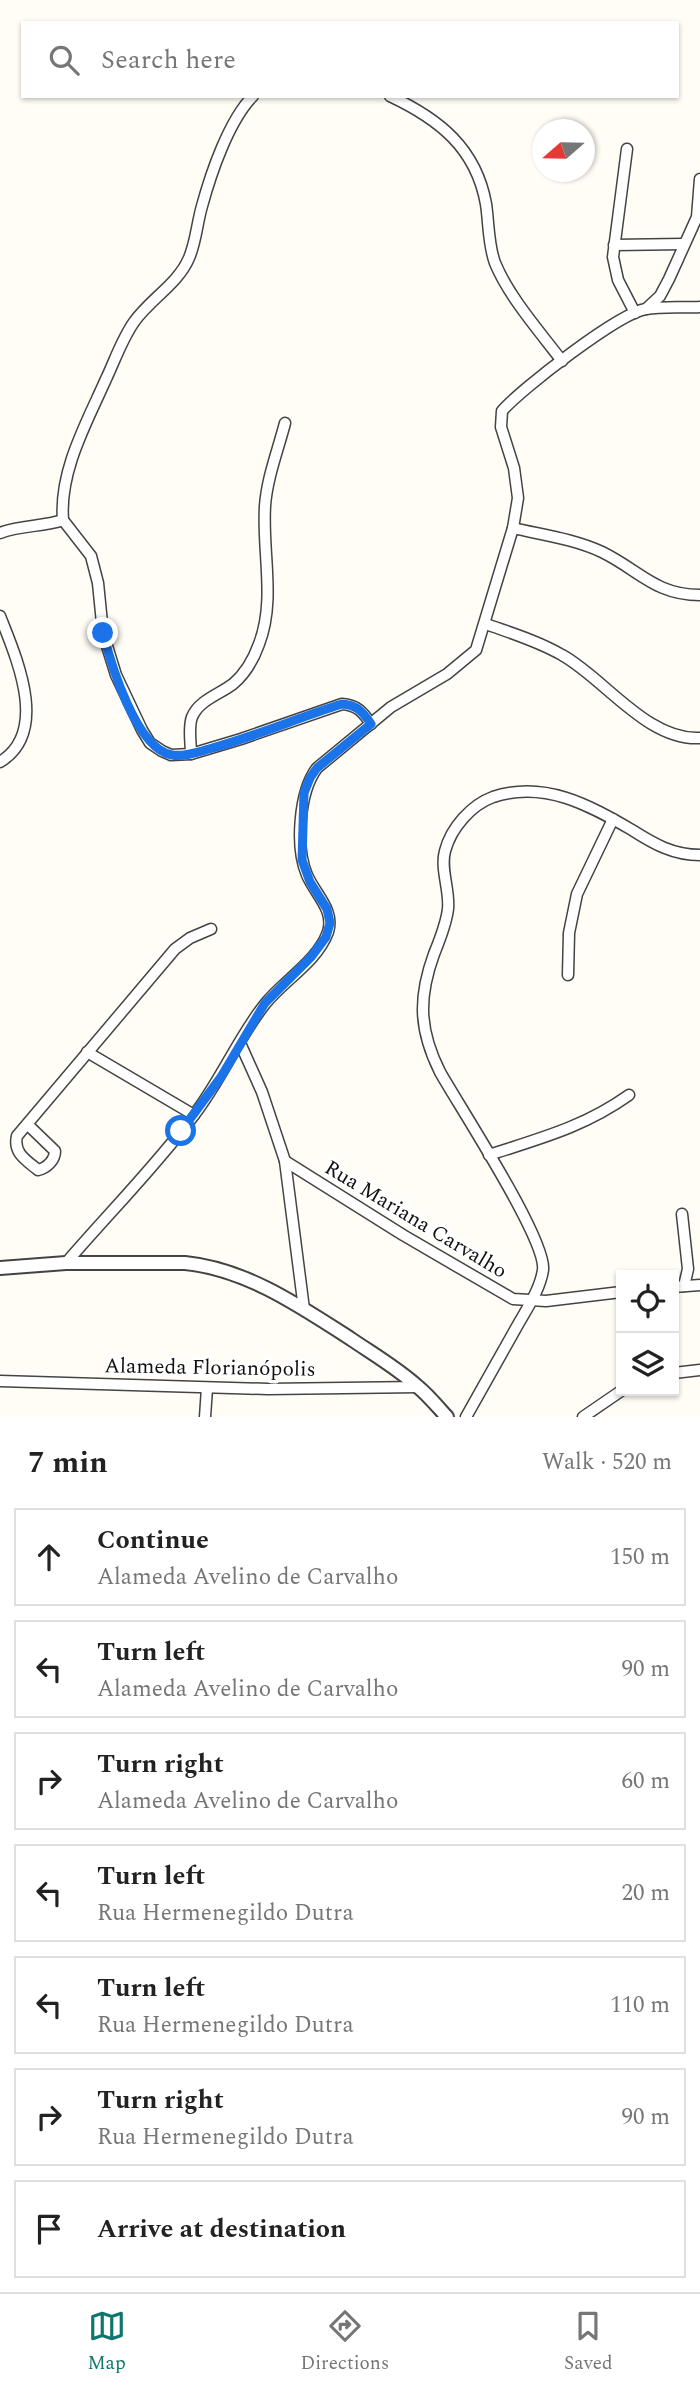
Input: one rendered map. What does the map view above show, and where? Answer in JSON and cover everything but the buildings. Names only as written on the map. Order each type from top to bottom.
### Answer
[{"type":"street","points":[[251,98],[243,107],[216,167],[187,262],[137,317],[123,342],[69,469],[62,507],[63,520],[91,556],[110,660],[142,730],[150,743],[162,751],[171,755],[191,754],[342,704],[355,706],[371,724]]},
{"type":"street","points":[[394,98],[433,120],[452,135],[469,158],[484,191],[491,247],[496,264],[535,327],[562,361]]},
{"type":"street","points":[[627,149],[612,257],[618,280],[635,313]]},
{"type":"street","points":[[646,309],[660,296],[697,217],[700,179]]},
{"type":"street","points":[[614,245],[684,244]]},
{"type":"street","points":[[66,1264],[194,1115],[221,1077],[265,1003],[311,957],[326,937],[330,923],[327,909],[310,882],[302,860],[304,793],[310,778],[317,768],[391,707],[447,674],[476,650],[513,528],[518,498],[517,484],[500,421],[502,411],[562,361],[596,336],[635,313],[646,309],[700,307]]},
{"type":"street","points":[[191,754],[193,714],[198,707],[228,687],[244,672],[259,645],[265,627],[265,507],[268,485],[285,423]]},
{"type":"street","points":[[0,533],[63,520]]},
{"type":"street","points":[[513,528],[580,543],[604,553],[668,592],[700,595]]},
{"type":"street","points":[[0,616],[22,678],[26,710],[25,725],[18,746],[0,762]]},
{"type":"street","points":[[486,624],[564,656],[653,724],[672,733],[700,738]]},
{"type":"street","points":[[466,1417],[531,1301],[540,1280],[543,1258],[489,1155],[440,1072],[431,1054],[423,1021],[425,982],[444,930],[449,907],[444,859],[446,849],[466,814],[477,804],[513,791],[528,790],[572,798],[662,848],[687,855],[700,855]]},
{"type":"street","points":[[568,975],[569,933],[577,894],[613,819]]},
{"type":"street","points":[[27,1124],[55,1151],[52,1161],[42,1169],[38,1170],[17,1150],[17,1136],[27,1124],[87,1052],[175,949],[190,938],[211,929]]},
{"type":"street","points":[[240,1042],[262,1092],[285,1161],[304,1309]]},
{"type":"street","points":[[87,1052],[194,1115]]},
{"type":"street","points":[[489,1155],[538,1141],[581,1124],[604,1113],[629,1095]]},
{"type":"street","name":"Rua Mariana Carvalho","points":[[285,1161],[491,1287],[513,1299],[531,1301]]},
{"type":"street","points":[[679,1286],[688,1269],[682,1214]]},
{"type":"street","points":[[0,1268],[66,1264],[199,1264],[248,1279],[304,1309],[397,1369],[419,1387],[447,1417]]},
{"type":"street","points":[[679,1286],[700,1285]]},
{"type":"street","points":[[531,1301],[616,1292]]},
{"type":"street","points":[[679,1372],[700,1370]]},
{"type":"street","name":"Alameda Florianópolis","points":[[0,1381],[207,1388],[419,1387]]},
{"type":"street","points":[[205,1417],[207,1388]]},
{"type":"street","points":[[583,1417],[616,1394]]},
{"type":"route","points":[[103,633],[116,675],[142,730],[150,743],[171,755],[191,754],[217,747],[342,704],[355,706],[371,724],[317,768],[304,793],[302,860],[310,882],[327,909],[330,923],[326,937],[311,957],[265,1003],[221,1077],[181,1131]]}]
